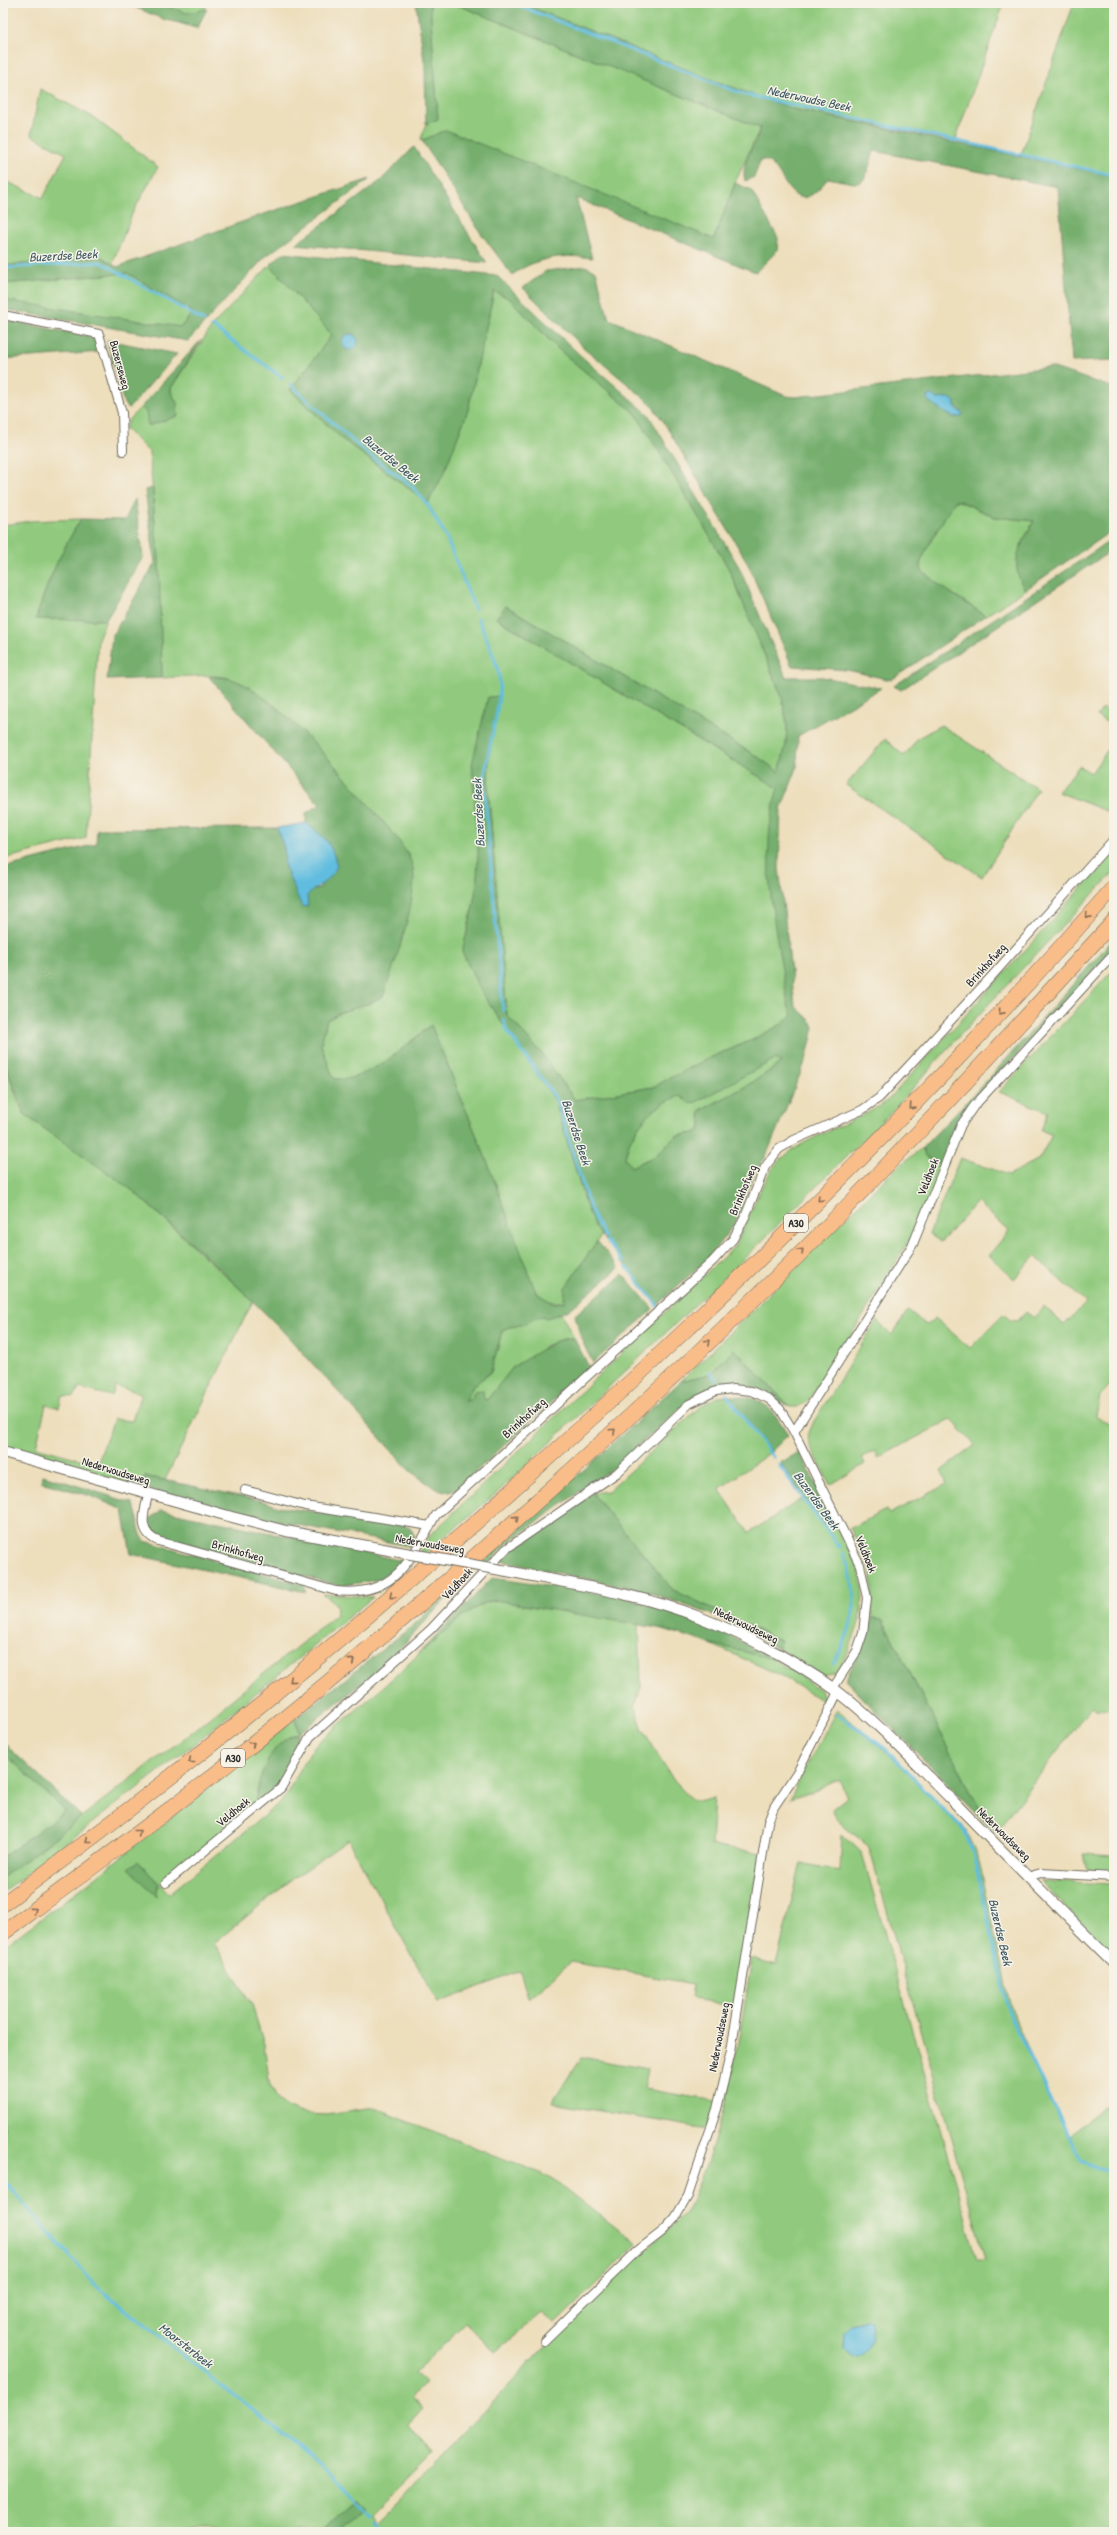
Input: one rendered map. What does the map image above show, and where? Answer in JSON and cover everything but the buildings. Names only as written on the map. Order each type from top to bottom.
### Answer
[{"type":"highway","name":"A30","points":[[3,1904],[81,1847],[258,1708],[421,1571],[584,1427],[738,1280],[887,1134],[1114,887]]},
{"type":"highway","name":"A30","points":[[3,1933],[95,1866],[272,1728],[456,1574],[597,1446],[755,1298],[909,1142],[1114,921]]},
{"type":"street","name":"Buzerseweg","points":[[3,315],[99,334],[122,413],[123,451]]},
{"type":"street","name":"Brinkhofweg","points":[[148,1495],[144,1526],[146,1534],[152,1539],[342,1592],[372,1588],[385,1584],[409,1562],[436,1515],[713,1261],[733,1239],[745,1217],[765,1167],[779,1149],[794,1140],[862,1110],[879,1098],[991,977],[1114,839]]},
{"type":"street","name":"Veldhoek","points":[[794,1432],[912,1244],[961,1125],[974,1106],[1114,954]]},
{"type":"street","name":"Veldhoek","points":[[166,1883],[281,1788],[310,1737],[432,1629],[506,1549],[617,1473],[689,1404],[716,1391],[733,1388],[752,1391],[769,1399],[780,1409],[794,1432],[860,1565],[867,1598],[863,1633],[857,1651],[836,1690]]},
{"type":"street","name":"Nederwoudseweg","points":[[3,1452],[148,1495],[286,1531],[620,1593],[698,1616],[774,1652],[836,1690],[883,1731],[1114,1963]]},
{"type":"street","points":[[246,1490],[305,1506],[430,1526]]},
{"type":"street","name":"Nederwoudseweg","points":[[544,2341],[636,2252],[675,2218],[688,2196],[717,2109],[731,2051],[768,1822],[774,1807],[799,1769],[836,1690]]},
{"type":"street","points":[[1027,1877],[1041,1874],[1114,1876]]},
{"type":"green space","points":[[125,3],[159,3],[187,13],[207,9],[198,26],[165,20]]},
{"type":"green space","points":[[130,3],[207,3],[198,29],[166,19]]},
{"type":"green space","points":[[416,3],[430,3],[438,119],[426,124],[425,68]]},
{"type":"green space","points":[[430,3],[453,3],[760,128],[735,183],[714,240],[675,224],[421,139],[426,124],[438,119]]},
{"type":"green space","points":[[453,3],[521,3],[704,77],[793,109],[1114,176],[1114,360],[1072,362],[1058,187],[874,151],[865,178],[862,182],[857,183],[828,178],[815,193],[804,198],[796,195],[788,188],[776,169],[769,162],[761,160],[754,177],[745,181],[744,174],[746,160],[760,128]]},
{"type":"green space","points":[[521,3],[1004,3],[955,141],[793,109],[762,100]]},
{"type":"green space","points":[[1074,3],[1114,3],[1114,176],[1021,155]]},
{"type":"green space","points":[[40,89],[93,117],[158,167],[133,212],[112,264],[100,256],[3,266],[3,180],[43,198],[66,154],[31,135]]},
{"type":"green space","points":[[446,130],[714,239],[735,183],[751,190],[778,238],[777,251],[756,272],[576,198],[592,258],[570,256],[550,258],[531,264],[512,275],[480,232],[421,139],[423,140]]},
{"type":"green space","points":[[414,147],[487,263],[296,244],[379,182]]},
{"type":"green space","points":[[370,179],[265,257],[188,341],[3,309],[3,300],[181,327],[193,312],[127,273],[3,284],[3,266],[100,256],[117,267],[264,214]]},
{"type":"green space","points":[[283,253],[497,276],[581,356],[648,414],[739,567],[786,677],[822,677],[881,688],[798,736],[797,768],[781,809],[779,868],[795,1006],[811,1021],[814,1027],[811,1040],[806,1060],[766,1156],[753,1175],[736,1222],[707,1259],[657,1305],[595,1227],[586,1205],[555,1100],[483,995],[462,952],[472,912],[477,882],[478,849],[472,764],[488,697],[500,696],[489,756],[488,787],[507,1015],[542,1054],[575,1100],[653,1087],[705,1060],[752,1040],[782,1024],[792,1015],[788,1006],[775,925],[769,869],[769,841],[772,814],[778,788],[496,618],[506,606],[758,757],[779,772],[786,745],[787,724],[782,697],[729,569],[636,414],[558,349],[510,299],[494,291],[468,410],[444,473],[428,503],[342,439],[290,390],[332,335],[270,265]],"holes":[[[775,1059],[781,1062],[752,1082],[700,1111],[701,1129],[695,1133],[676,1136],[655,1156],[631,1167],[625,1158],[627,1148],[637,1129],[644,1120],[661,1105],[680,1096],[689,1103],[696,1102]]]},
{"type":"green space","points":[[270,265],[332,335],[290,390],[428,503],[444,473],[468,410],[494,291],[510,299],[558,349],[636,414],[729,569],[782,697],[787,724],[786,745],[779,772],[758,757],[506,606],[496,618],[778,788],[770,828],[769,856],[792,1015],[782,1024],[752,1040],[705,1060],[653,1087],[575,1100],[542,1054],[507,1015],[488,787],[488,697],[477,882],[472,912],[462,952],[483,995],[555,1100],[586,1205],[601,1236],[565,1288],[564,1302],[552,1301],[543,1298],[539,1295],[530,1281],[487,1161],[431,1025],[385,1062],[358,1076],[345,1079],[333,1078],[321,1044],[327,1020],[350,1008],[372,1003],[395,962],[406,922],[414,882],[413,870],[409,856],[350,783],[326,756],[276,707],[251,689],[228,678],[195,676],[162,678],[158,565],[149,452],[125,428],[130,418],[141,407],[146,412],[177,403],[171,392],[171,388],[213,325]]},
{"type":"green space","points":[[585,266],[596,271],[608,316],[612,320],[786,396],[795,397],[1051,367],[1114,388],[1114,529],[1025,590],[1017,571],[1018,555],[1024,539],[1034,521],[995,517],[960,501],[955,501],[929,544],[920,566],[929,577],[938,584],[985,616],[891,680],[847,670],[792,666],[747,562],[663,421],[649,402],[583,347],[523,288],[546,271]],"holes":[[[949,398],[963,414],[954,418],[927,399]]]},
{"type":"green space","points":[[127,273],[193,312],[181,327],[173,328],[3,300],[3,284]]},
{"type":"green space","points":[[3,320],[98,338],[101,352],[3,359]]},
{"type":"green space","points":[[107,340],[177,354],[129,408],[124,404]]},
{"type":"green space","points":[[201,340],[171,388],[171,392],[177,403],[178,416],[148,426],[146,412],[141,407]]},
{"type":"green space","points":[[153,488],[154,517],[159,555],[162,678],[107,680],[112,636],[155,563],[145,490]]},
{"type":"green space","points":[[135,499],[143,557],[106,620],[36,619],[44,593],[55,568],[81,519],[125,520]]},
{"type":"green space","points":[[955,501],[959,501],[995,517],[1034,521],[1024,538],[1018,554],[1018,571],[1020,580],[1025,590],[985,616],[938,584],[923,571],[920,566],[929,544]]},
{"type":"green space","points":[[81,519],[55,568],[44,593],[36,619],[106,620],[98,639],[86,838],[3,859],[3,525],[30,521]]},
{"type":"green space","points":[[1114,538],[1114,549],[901,690],[894,686]]},
{"type":"green space","points":[[209,677],[227,678],[247,686],[269,701],[318,747],[342,773],[398,839],[411,861],[414,881],[409,914],[383,996],[370,1003],[341,1013],[327,1020],[321,1044],[333,1078],[344,1079],[357,1076],[371,1070],[385,1062],[431,1025],[487,1161],[536,1293],[553,1303],[564,1302],[565,1288],[597,1241],[619,1268],[569,1310],[547,1318],[542,1316],[535,1318],[525,1324],[506,1328],[502,1331],[491,1372],[473,1386],[465,1401],[470,1400],[475,1391],[483,1390],[484,1399],[487,1400],[514,1366],[556,1341],[574,1338],[589,1367],[457,1489],[450,1492],[436,1489],[410,1471],[280,1328],[220,1269],[132,1190],[25,1115],[3,1058],[3,868],[96,844],[97,829],[277,828],[284,848],[285,867],[296,889],[307,896],[311,891],[321,887],[313,829],[306,823],[306,813],[320,805]]},
{"type":"green space","points":[[1103,708],[1114,717],[1114,727],[1097,716]]},
{"type":"green space","points":[[941,725],[1038,789],[982,877],[846,785],[885,739],[904,756],[918,738]]},
{"type":"green space","points":[[1114,741],[1114,814],[1058,792],[1079,766],[1091,773]]},
{"type":"green space","points":[[1114,850],[1114,872],[970,1024],[895,1108],[753,1250],[498,1492],[418,1559],[415,1559],[431,1534],[734,1247],[767,1177],[780,1160],[804,1143],[875,1109],[888,1100],[1050,923]]},
{"type":"green space","points":[[1114,938],[1114,949],[965,1111],[956,1128],[944,1166],[925,1156],[922,1148],[993,1074]]},
{"type":"green space","points":[[1114,969],[1114,1381],[1100,1396],[1096,1417],[1114,1425],[1114,1710],[1096,1709],[1092,1706],[997,1831],[988,1825],[883,1620],[872,1618],[872,1574],[850,1528],[886,1510],[889,1514],[947,1484],[941,1471],[975,1445],[951,1419],[878,1458],[875,1451],[862,1457],[865,1464],[830,1485],[809,1443],[808,1435],[814,1421],[877,1320],[892,1335],[908,1310],[926,1325],[935,1318],[970,1348],[1004,1314],[1010,1320],[1018,1321],[1026,1312],[1034,1318],[1044,1306],[1064,1325],[1086,1303],[1035,1256],[1014,1279],[989,1255],[1009,1231],[977,1202],[941,1242],[929,1234],[960,1158],[1009,1175],[1039,1159],[1052,1135],[1041,1130],[1048,1112],[999,1092]]},
{"type":"green space","points":[[3,1058],[18,1101],[25,1115],[132,1190],[253,1301],[165,1480],[145,1476],[140,1481],[139,1487],[3,1450]],"holes":[[[115,1386],[141,1393],[132,1421],[114,1419],[97,1464],[36,1447],[46,1405],[59,1408],[62,1396],[74,1397],[79,1388],[112,1396]]]},
{"type":"green space","points":[[775,1059],[781,1062],[762,1076],[732,1094],[700,1110],[701,1129],[695,1133],[676,1136],[655,1156],[631,1167],[625,1158],[627,1148],[637,1129],[644,1120],[661,1105],[680,1096],[689,1103],[696,1102]]},
{"type":"green space","points":[[922,1148],[925,1156],[944,1166],[921,1221],[850,1337],[807,1402],[797,1407],[790,1407],[734,1349],[710,1374],[681,1381],[894,1170]]},
{"type":"green space","points":[[623,1274],[653,1309],[593,1363],[581,1339],[575,1315]]},
{"type":"green space","points":[[561,1313],[574,1338],[566,1338],[545,1346],[536,1355],[514,1366],[487,1400],[475,1391],[470,1400],[465,1401],[473,1386],[491,1372],[502,1332],[506,1328],[525,1324],[542,1316],[547,1318]]},
{"type":"green space","points":[[734,1349],[790,1407],[762,1391],[742,1386],[719,1387],[688,1402],[613,1468],[513,1539],[482,1570],[475,1569],[681,1381],[710,1374]]},
{"type":"green space","points":[[727,1396],[771,1452],[719,1489],[749,1533],[806,1496],[827,1526],[836,1521],[856,1563],[861,1580],[863,1597],[861,1613],[857,1631],[837,1672],[822,1675],[777,1648],[781,1641],[673,1590],[592,1493],[608,1491],[702,1405],[717,1397]]},
{"type":"green space","points":[[727,1396],[749,1398],[764,1405],[771,1410],[788,1435],[771,1452]]},
{"type":"green space","points":[[799,1452],[836,1521],[827,1526],[780,1463]]},
{"type":"green space","points":[[43,1475],[132,1503],[136,1512],[140,1532],[145,1541],[304,1585],[306,1592],[131,1554],[123,1510],[91,1496],[41,1482]]},
{"type":"green space","points":[[145,1476],[263,1501],[279,1507],[401,1524],[410,1527],[415,1537],[414,1547],[225,1511],[139,1487],[140,1481]]},
{"type":"green space","points":[[592,1493],[673,1590],[781,1641],[777,1648],[713,1615],[648,1592],[502,1561],[517,1545]]},
{"type":"green space","points":[[162,1510],[403,1561],[381,1579],[341,1586],[217,1553],[157,1534],[151,1526],[150,1519]]},
{"type":"green space","points":[[470,1573],[385,1665],[299,1733],[295,1719],[417,1622]]},
{"type":"green space","points":[[492,1578],[623,1597],[668,1611],[723,1632],[773,1659],[708,1643],[663,1629],[495,1600],[486,1603],[466,1614],[418,1654]]},
{"type":"green space","points":[[323,1594],[373,1597],[189,1748],[3,1892],[3,1877],[188,1735],[335,1616],[337,1609],[335,1603]]},
{"type":"green space","points":[[495,1600],[639,1624],[641,1685],[635,1707],[643,1730],[674,1781],[690,1798],[698,1802],[714,1798],[711,1845],[761,1853],[735,2005],[691,1999],[693,1984],[571,1962],[528,1998],[520,1971],[438,2003],[348,1840],[290,1881],[214,1943],[252,2005],[264,2044],[270,2087],[276,2098],[288,2108],[305,2114],[327,2115],[374,2108],[543,2174],[565,2188],[637,2244],[555,2324],[541,2313],[495,2352],[465,2323],[414,2373],[425,2383],[411,2397],[422,2409],[408,2424],[434,2451],[371,2513],[375,2522],[435,2463],[601,2289],[679,2220],[688,2209],[712,2148],[729,2086],[742,2022],[752,1958],[776,1965],[801,1863],[840,1871],[842,1834],[862,1853],[977,2259],[985,2259],[869,1847],[838,1820],[832,1809],[847,1797],[839,1779],[818,1790],[790,1799],[837,1709],[888,1753],[966,1831],[976,1852],[1011,2008],[1031,2057],[1068,2136],[1114,2099],[1114,2532],[341,2532],[365,2507],[356,2498],[325,2532],[3,2532],[3,1947],[83,1887],[295,1719],[299,1733],[289,1737],[280,1744],[266,1763],[258,1786],[255,1808],[160,1883],[169,1894],[283,1800],[310,1752],[320,1741],[460,1618],[485,1603]],"holes":[[[139,1862],[159,1884],[156,1890],[130,1868]],[[867,2320],[870,2322],[872,2327],[852,2324]]]},
{"type":"green space","points":[[872,1618],[882,1619],[988,1825],[845,1680],[868,1637]]},
{"type":"green space","points":[[711,1642],[773,1659],[821,1690],[826,1703],[780,1675],[708,1643]]},
{"type":"green space","points":[[299,1733],[289,1762],[280,1781],[270,1795],[255,1808],[258,1785],[266,1763],[280,1744],[289,1737]]},
{"type":"green space","points":[[3,1742],[82,1817],[3,1877],[3,1857],[65,1811],[3,1752]]},
{"type":"green space","points":[[3,1752],[66,1811],[3,1857]]},
{"type":"green space","points":[[1083,1854],[1114,1856],[1114,1871],[1087,1870]]},
{"type":"green space","points":[[138,1861],[159,1884],[156,1890],[157,1897],[129,1868]]},
{"type":"green space","points":[[1040,1881],[1114,1884],[1114,1954]]},
{"type":"green space","points":[[581,2057],[648,2069],[644,2089],[716,2101],[707,2129],[552,2103]]},
{"type":"green space","points":[[356,2498],[365,2507],[341,2532],[325,2532]]},
{"type":"water","points":[[350,334],[357,339],[358,342],[353,349],[350,350],[343,345],[342,342],[347,335]]},
{"type":"water","points":[[932,395],[937,399],[947,398],[954,401],[956,408],[963,414],[961,417],[947,414],[927,399],[928,396]]},
{"type":"water","points":[[306,823],[329,845],[337,866],[327,880],[307,896],[308,906],[302,907],[285,867],[284,848],[277,828]]},
{"type":"water","points":[[867,2320],[871,2322],[871,2339],[863,2353],[853,2358],[843,2349],[844,2333],[852,2324]]},
{"type":"waterway","name":"Nederwoudse Beek","points":[[512,3],[743,94],[1114,175]]},
{"type":"waterway","name":"Buzerdse Beek","points":[[3,268],[101,262],[204,321]]},
{"type":"waterway","name":"Buzerdse Beek","points":[[212,326],[283,378]]},
{"type":"waterway","name":"Buzerdse Beek","points":[[290,384],[364,451],[411,485],[428,505],[446,537],[475,609]]},
{"type":"waterway","name":"Buzerdse Beek","points":[[478,618],[498,669],[500,688],[487,759],[484,785],[503,1011]]},
{"type":"waterway","name":"Buzerdse Beek","points":[[504,1020],[506,1029],[557,1100],[586,1196],[594,1218],[605,1237]]},
{"type":"waterway","name":"Buzerdse Beek","points":[[607,1241],[623,1262]]},
{"type":"waterway","name":"Buzerdse Beek","points":[[627,1267],[658,1306]]},
{"type":"waterway","name":"Buzerdse Beek","points":[[710,1372],[716,1380]]},
{"type":"waterway","name":"Buzerdse Beek","points":[[727,1395],[773,1457]]},
{"type":"waterway","name":"Buzerdse Beek","points":[[779,1465],[839,1547]]},
{"type":"waterway","name":"Buzerdse Beek","points":[[833,1664],[847,1636],[853,1610],[854,1596],[852,1583],[849,1568],[843,1553]]},
{"type":"waterway","name":"Buzerdse Beek","points":[[837,1714],[886,1749],[964,1831],[973,1853],[1009,2014],[1081,2161],[1114,2174]]},
{"type":"waterway","name":"Moorsterbeek","points":[[3,2180],[97,2287],[303,2450],[368,2514]]},
{"type":"waterway","name":"Moorsterbeek","points":[[373,2521],[381,2532]]}]
